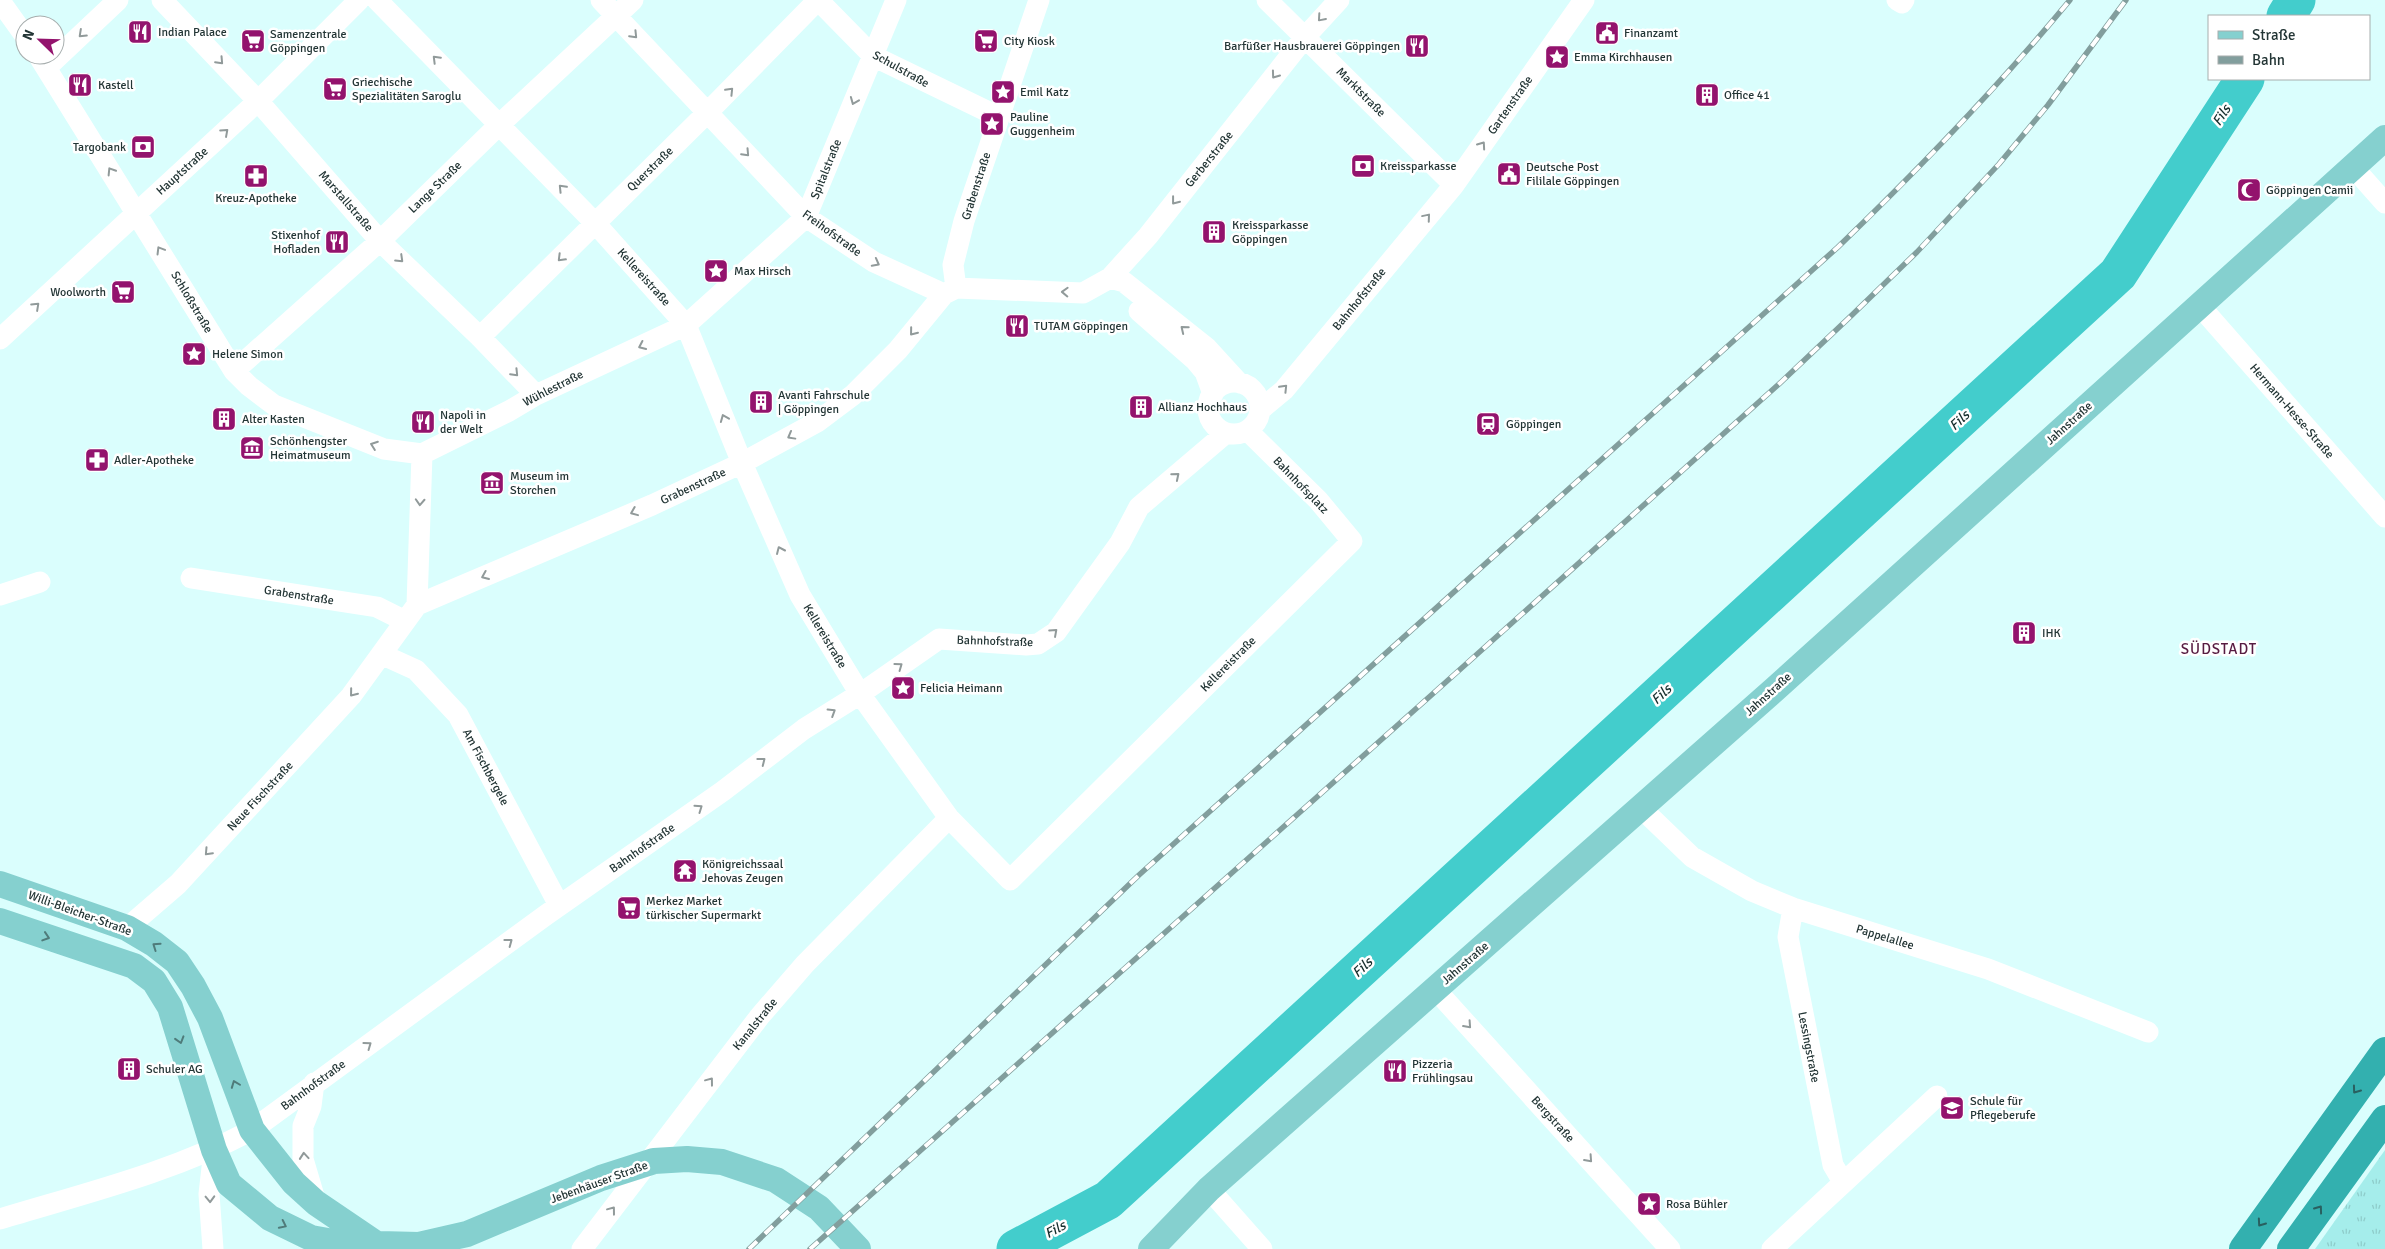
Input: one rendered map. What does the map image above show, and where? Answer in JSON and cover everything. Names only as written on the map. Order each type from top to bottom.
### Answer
[{"type":"highway","points":[[2243,1249],[2385,1051]]},
{"type":"highway","points":[[2291,1249],[2378,1127]]},
{"type":"main road","name":"Jahnstraße","points":[[1151,1249],[1209,1189],[1641,808],[2385,138]]},
{"type":"main road","name":"Willi-Bleicher-Straße","points":[[0,884],[128,928],[154,944],[177,962],[193,986],[210,1018],[252,1130]]},
{"type":"main road","points":[[0,921],[134,966],[154,981],[170,1007],[214,1150]]},
{"type":"main road","points":[[111,958],[128,928]]},
{"type":"main road","points":[[252,1130],[294,1183],[316,1204],[378,1244]]},
{"type":"main road","name":"Jebenhäuser Straße","points":[[214,1150],[229,1184],[270,1218],[311,1238],[339,1243],[419,1246],[467,1234],[601,1178],[654,1161],[687,1159],[722,1162],[776,1180],[819,1208],[858,1249]]},
{"type":"street","points":[[65,43],[118,0]]},
{"type":"street","name":"Marstallstraße","points":[[162,0],[258,102],[380,241],[480,336],[536,395]]},
{"type":"street","name":"Hauptstraße","points":[[0,339],[258,102],[359,0]]},
{"type":"street","name":"Kellereistraße","points":[[377,0],[595,223],[686,325],[742,463],[800,595],[860,694],[949,818],[1010,880],[1352,541]]},
{"type":"street","name":"Freihofstraße","points":[[601,0],[806,217],[874,262],[950,291],[1083,293],[1110,278]]},
{"type":"street","name":"Lange Straße","points":[[234,371],[380,241],[500,124],[634,0]]},
{"type":"street","name":"Schulstraße","points":[[818,0],[873,56],[923,82],[999,117]]},
{"type":"street","name":"Querstraße","points":[[480,336],[708,112],[818,0]]},
{"type":"street","name":"Spitalstraße","points":[[686,325],[806,217],[896,0]]},
{"type":"street","name":"Grabenstraße","points":[[191,578],[411,613],[742,463],[817,422],[853,395],[898,350],[950,291],[953,264],[964,221],[1039,0]]},
{"type":"street","name":"Marktstraße","points":[[1267,0],[1454,185]]},
{"type":"street","name":"Gerberstraße","points":[[1110,278],[1148,236],[1305,37],[1339,0]]},
{"type":"street","name":"Gartenstraße","points":[[1454,185],[1584,0]]},
{"type":"street","points":[[0,1],[15,22]]},
{"type":"street","name":"Schloßstraße","points":[[45,65],[234,371],[248,386],[274,405],[384,449],[422,454]]},
{"type":"street","points":[[2353,167],[2385,203]]},
{"type":"street","name":"Bahnhofstraße","points":[[1260,410],[1284,390],[1454,185]]},
{"type":"street","points":[[1110,278],[1124,282],[1207,348],[1239,383],[1252,389],[1260,402],[1260,410],[1254,425],[1248,430],[1233,434],[1214,424],[1209,409],[1213,394],[1224,384],[1239,383]]},
{"type":"street","points":[[1110,278],[1116,292],[1195,360],[1205,372],[1213,394]]},
{"type":"street","name":"Hermann-Hesse-Straße","points":[[2199,305],[2385,517]]},
{"type":"street","name":"Wühlestraße","points":[[422,454],[509,411],[536,395],[686,325]]},
{"type":"street","name":"Bahnhofsplatz","points":[[1248,430],[1318,500],[1352,541]]},
{"type":"street","name":"Bahnhofstraße","points":[[0,1219],[177,1166],[214,1150],[252,1130],[559,905],[723,791],[804,729],[860,694],[939,639],[1038,644],[1056,632],[1120,543],[1139,507],[1226,432]]},
{"type":"street","points":[[383,654],[411,613],[422,454]]},
{"type":"street","points":[[0,595],[40,582]]},
{"type":"street","name":"Am Fischbergele","points":[[383,654],[416,670],[458,715],[559,905]]},
{"type":"street","name":"Neue Fischstraße","points":[[128,928],[178,884],[238,820],[351,696],[383,654]]},
{"type":"street","name":"Pappelallee","points":[[1641,808],[1692,857],[1736,884],[1793,908],[1988,969],[2148,1032]]},
{"type":"street","name":"Kanalstraße","points":[[582,1249],[760,1016],[805,964],[949,818]]},
{"type":"street","name":"Lessingstraße","points":[[1793,908],[1788,937],[1833,1165],[1843,1182]]},
{"type":"street","name":"Bergstraße","points":[[1435,989],[1670,1249]]},
{"type":"street","points":[[314,1084],[311,1106],[304,1126],[303,1159],[316,1204]]},
{"type":"street","points":[[1772,1249],[1937,1096]]},
{"type":"street","points":[[213,1249],[210,1194],[214,1150]]},
{"type":"street","points":[[1209,1189],[1262,1249]]},
{"type":"green space","points":[[2385,1150],[2385,1249],[2315,1249]]},
{"type":"waterway","name":"Fils","points":[[2287,15],[2296,0]]},
{"type":"waterway","name":"Fils","points":[[1016,1249],[1108,1200],[2118,274],[2244,80]]},
{"type":"railway","points":[[749,1249],[1139,875],[1838,247],[1958,126],[2070,0]]},
{"type":"railway","points":[[810,1249],[1779,384],[1852,315],[1917,252],[1999,164],[2048,105],[2126,0]]},
{"type":"place","name":"Indian Palace","points":[[140,32]]},
{"type":"place","name":"Finanzamt","points":[[1607,33]]},
{"type":"place","name":"Samenzentrale Göppingen","points":[[253,41]]},
{"type":"place","name":"City Kiosk","points":[[986,41]]},
{"type":"place","name":"Barfüßer Hausbrauerei Göppingen","points":[[1417,46]]},
{"type":"place","name":"Emma Kirchhausen","points":[[1557,57]]},
{"type":"place","name":"Kastell","points":[[80,85]]},
{"type":"place","name":"Griechische Spezialitäten Saroglu","points":[[335,89]]},
{"type":"place","name":"Emil Katz","points":[[1003,92]]},
{"type":"place","name":"Office 41","points":[[1707,95]]},
{"type":"place","name":"Pauline Guggenheim","points":[[992,124]]},
{"type":"place","name":"Targobank","points":[[143,147]]},
{"type":"place","name":"Kreissparkasse","points":[[1363,166]]},
{"type":"place","name":"Deutsche Post Fililale Göppingen","points":[[1509,174]]},
{"type":"place","name":"Kreuz-Apotheke","points":[[256,176]]},
{"type":"place","name":"Göppingen Camii","points":[[2249,190]]},
{"type":"place","name":"Kreissparkasse Göppingen","points":[[1214,232]]},
{"type":"place","name":"Stixenhof Hofladen","points":[[337,242]]},
{"type":"place","name":"Max Hirsch","points":[[716,271]]},
{"type":"place","name":"Woolworth","points":[[123,292]]},
{"type":"place","name":"TUTAM Göppingen","points":[[1017,326]]},
{"type":"place","name":"Helene Simon","points":[[194,354]]},
{"type":"place","name":"Avanti Fahrschule | Göppingen","points":[[761,402]]},
{"type":"place","name":"Allianz Hochhaus","points":[[1141,407]]},
{"type":"place","name":"Alter Kasten","points":[[224,419]]},
{"type":"place","name":"Napoli in der Welt","points":[[423,422]]},
{"type":"place","name":"Göppingen","points":[[1488,424]]},
{"type":"place","name":"Schönhengster Heimatmuseum","points":[[252,448]]},
{"type":"place","name":"Adler-Apotheke","points":[[97,460]]},
{"type":"place","name":"Museum im Storchen","points":[[492,483]]},
{"type":"place","name":"IHK","points":[[2024,633]]},
{"type":"place","name":"Felicia Heimann","points":[[903,688]]},
{"type":"place","name":"Königreichssaal Jehovas Zeugen","points":[[685,871]]},
{"type":"place","name":"Merkez Market türkischer Supermarkt","points":[[629,908]]},
{"type":"place","name":"Schuler AG","points":[[129,1069]]},
{"type":"place","name":"Pizzeria Frühlingsau","points":[[1395,1071]]},
{"type":"place","name":"Schule für Pflegeberufe","points":[[1952,1108]]},
{"type":"place","name":"Rosa Bühler","points":[[1649,1204]]},
{"type":"district","name":"SÜDSTADT","points":[[2219,649]]}]
